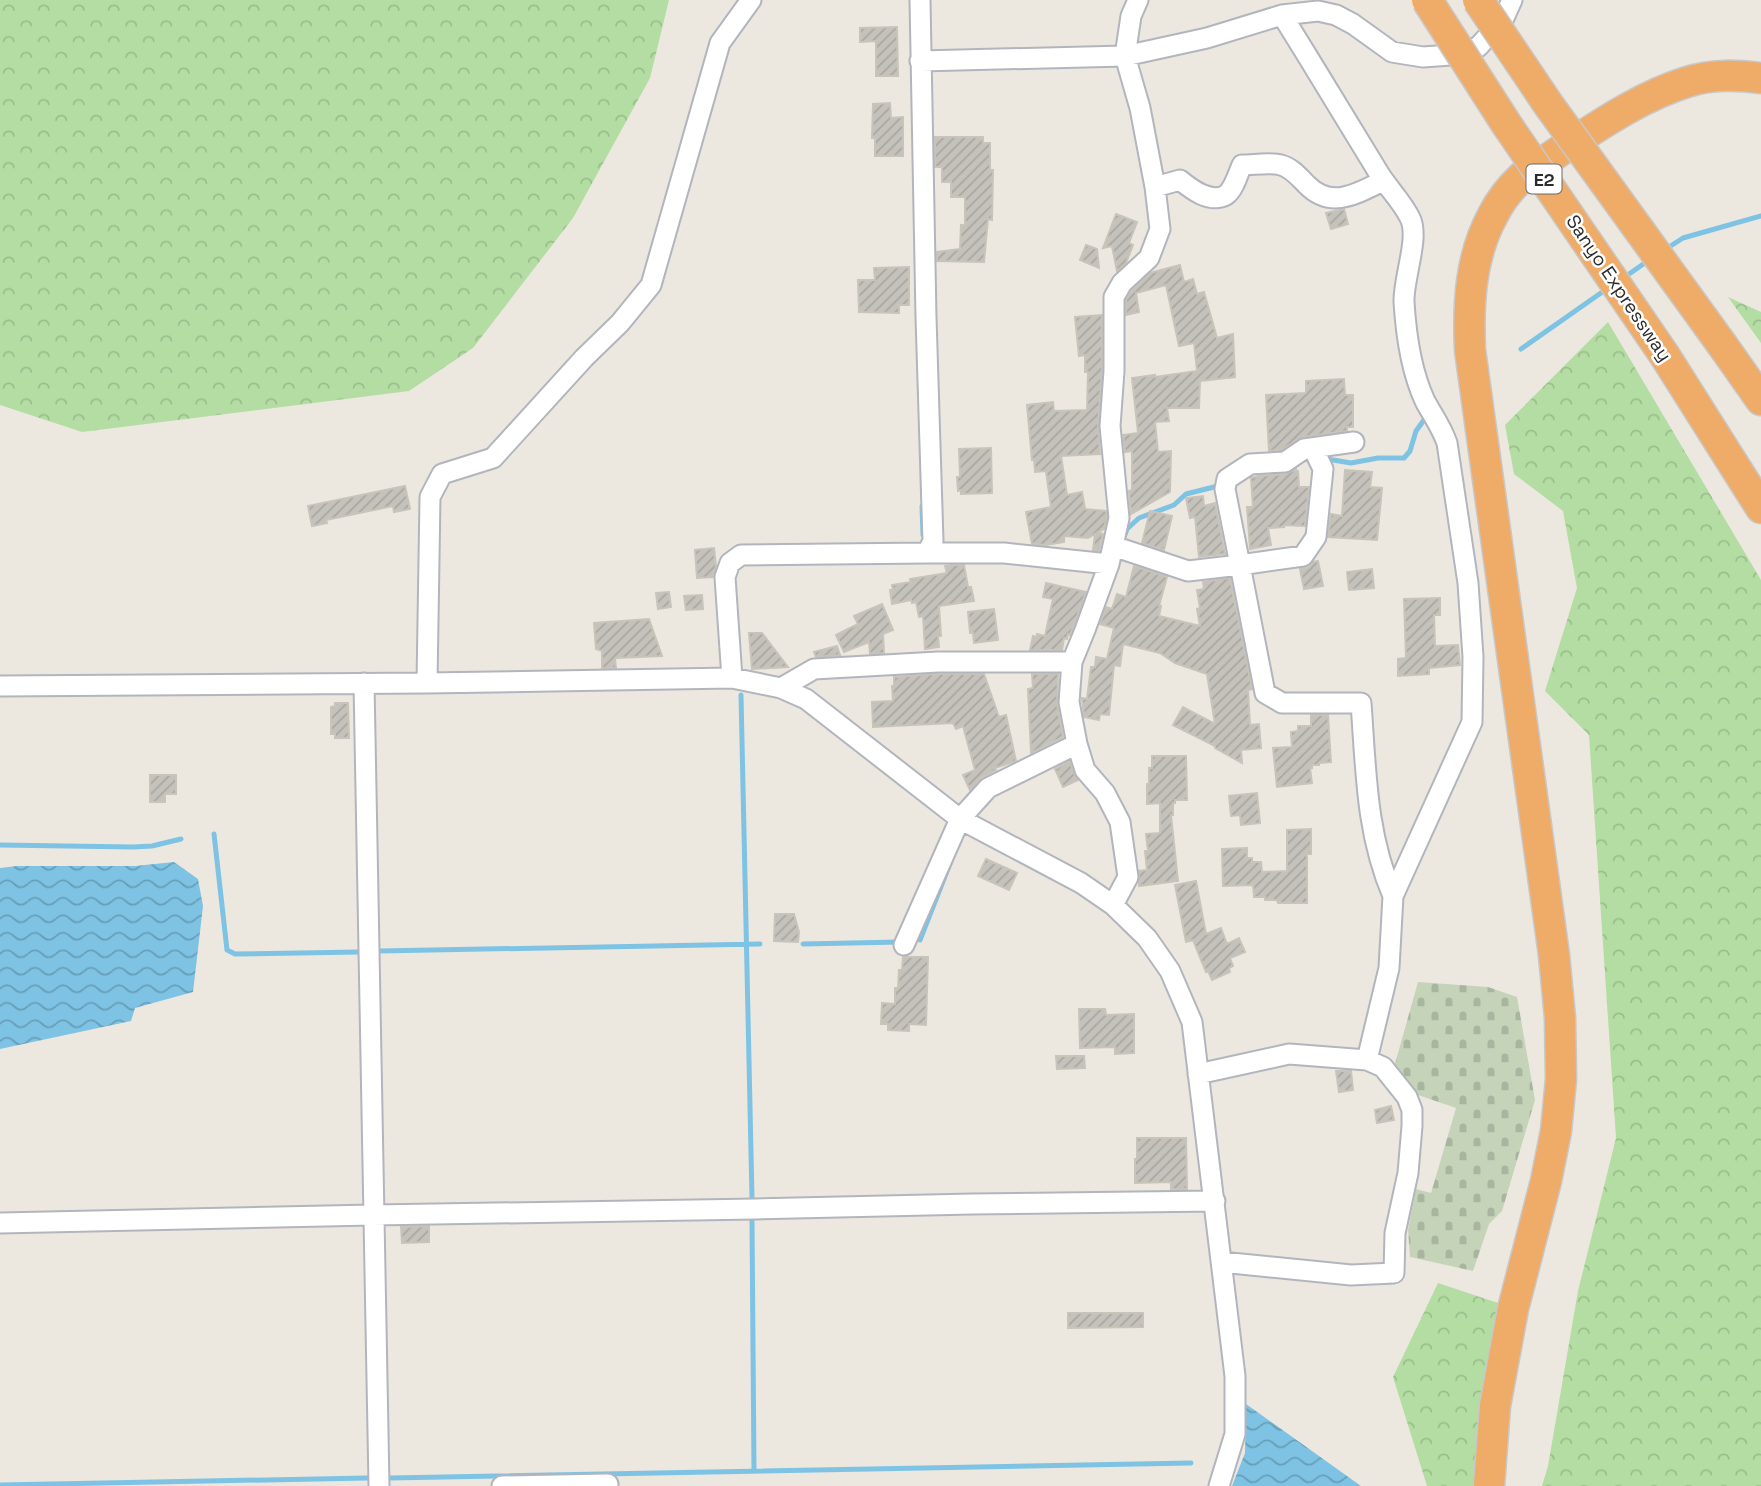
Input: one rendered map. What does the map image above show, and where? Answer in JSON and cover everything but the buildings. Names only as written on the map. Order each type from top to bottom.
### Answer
[{"type":"highway","name":"Sanyo Expressway","points":[[1427,0],[1507,125],[1665,356],[1761,508]]},
{"type":"highway","name":"E2","points":[[1478,0],[1548,104],[1761,400]]},
{"type":"highway","points":[[1489,1486],[1495,1406],[1513,1309],[1546,1181],[1556,1130],[1560,1079],[1560,1017],[1552,942],[1470,350],[1469,304],[1475,264],[1492,215],[1507,193],[1523,176],[1604,121],[1689,81],[1726,75],[1761,78]]},
{"type":"street","points":[[427,683],[430,498],[442,474],[493,458],[584,358],[620,323],[651,285],[720,43],[751,0]]},
{"type":"street","points":[[920,0],[933,541],[927,553]]},
{"type":"street","points":[[1113,905],[1128,877],[1120,822],[1105,793],[1085,770],[1069,702],[1072,662],[1111,555],[1119,518],[1110,426],[1114,370],[1114,297],[1122,283],[1149,258],[1160,229],[1140,108],[1125,56],[1131,16],[1138,0]]},
{"type":"street","points":[[920,61],[1125,56],[1207,38],[1282,15],[1318,11],[1336,15],[1353,24],[1392,52],[1423,57],[1451,55],[1478,47],[1503,20],[1512,0]]},
{"type":"street","points":[[1282,15],[1383,181],[1411,220],[1413,239],[1404,299],[1408,341],[1416,378],[1447,443],[1468,583],[1473,657],[1472,722],[1393,896],[1389,968],[1367,1060]]},
{"type":"street","points":[[1155,187],[1180,180],[1196,192],[1216,198],[1227,194],[1242,165],[1279,164],[1293,170],[1316,194],[1328,198],[1349,197],[1383,181]]},
{"type":"street","points":[[1354,442],[1304,449],[1284,462],[1250,464],[1227,479],[1225,489],[1265,693],[1282,704],[1361,703],[1369,815],[1383,873],[1393,896]]},
{"type":"street","points":[[732,678],[725,577],[730,563],[741,555],[1111,555],[1188,571],[1303,556],[1316,537],[1323,469],[1312,448]]},
{"type":"street","points":[[781,688],[814,670],[938,662],[1072,662]]},
{"type":"street","points":[[0,686],[732,678],[781,688],[806,699],[960,819],[1081,883],[1113,905],[1147,939],[1170,971],[1192,1022],[1235,1376],[1235,1434],[1219,1486]]},
{"type":"street","points":[[364,683],[379,1486]]},
{"type":"street","points":[[904,945],[960,819],[988,788],[1077,744]]},
{"type":"street","points":[[1198,1074],[1289,1054],[1367,1060],[1383,1067],[1407,1097],[1412,1110],[1408,1172],[1395,1233],[1394,1273],[1351,1275],[1221,1262]]},
{"type":"street","points":[[0,1223],[1214,1201]]},
{"type":"street","points":[[502,1486],[608,1484]]},
{"type":"green space","points":[[0,0],[669,0],[650,78],[573,218],[473,348],[409,391],[82,432],[0,405]]},
{"type":"green space","points":[[1728,297],[1761,312],[1761,343]]},
{"type":"green space","points":[[1608,322],[1761,580],[1761,1486],[1542,1486],[1548,1466],[1578,1291],[1616,1138],[1589,735],[1545,691],[1577,588],[1563,511],[1514,474],[1505,425]]},
{"type":"green space","points":[[1418,982],[1488,987],[1517,997],[1535,1100],[1502,1211],[1489,1224],[1473,1271],[1410,1257],[1408,1230],[1416,1189],[1431,1193],[1456,1108],[1415,1094],[1393,1071]]},
{"type":"green space","points":[[1438,1283],[1501,1304],[1479,1414],[1475,1486],[1427,1486],[1393,1377]]},
{"type":"water","points":[[174,862],[198,879],[203,906],[193,992],[135,1008],[131,1021],[0,1049],[0,868],[135,866]]},
{"type":"water","points":[[1246,1404],[1361,1486],[1232,1486],[1245,1453]]},
{"type":"waterway","points":[[1666,249],[1683,238],[1761,216]]},
{"type":"waterway","points":[[1622,279],[1649,260]]},
{"type":"waterway","points":[[1521,349],[1608,288]]},
{"type":"waterway","points":[[1327,459],[1351,463],[1378,458],[1404,458],[1424,420]]},
{"type":"waterway","points":[[1124,537],[1127,529],[1139,518],[1174,505],[1186,494],[1218,486]]},
{"type":"waterway","points":[[922,506],[923,535]]},
{"type":"waterway","points":[[741,695],[752,1198]]},
{"type":"waterway","points":[[214,834],[227,950],[235,954],[359,952]]},
{"type":"waterway","points":[[0,845],[133,847],[152,846],[181,839]]},
{"type":"waterway","points":[[920,940],[951,861]]},
{"type":"waterway","points":[[803,944],[900,942]]},
{"type":"waterway","points":[[379,951],[760,944]]},
{"type":"waterway","points":[[752,1220],[754,1471]]},
{"type":"waterway","points":[[390,1478],[1191,1463]]},
{"type":"waterway","points":[[0,1485],[367,1478]]}]
